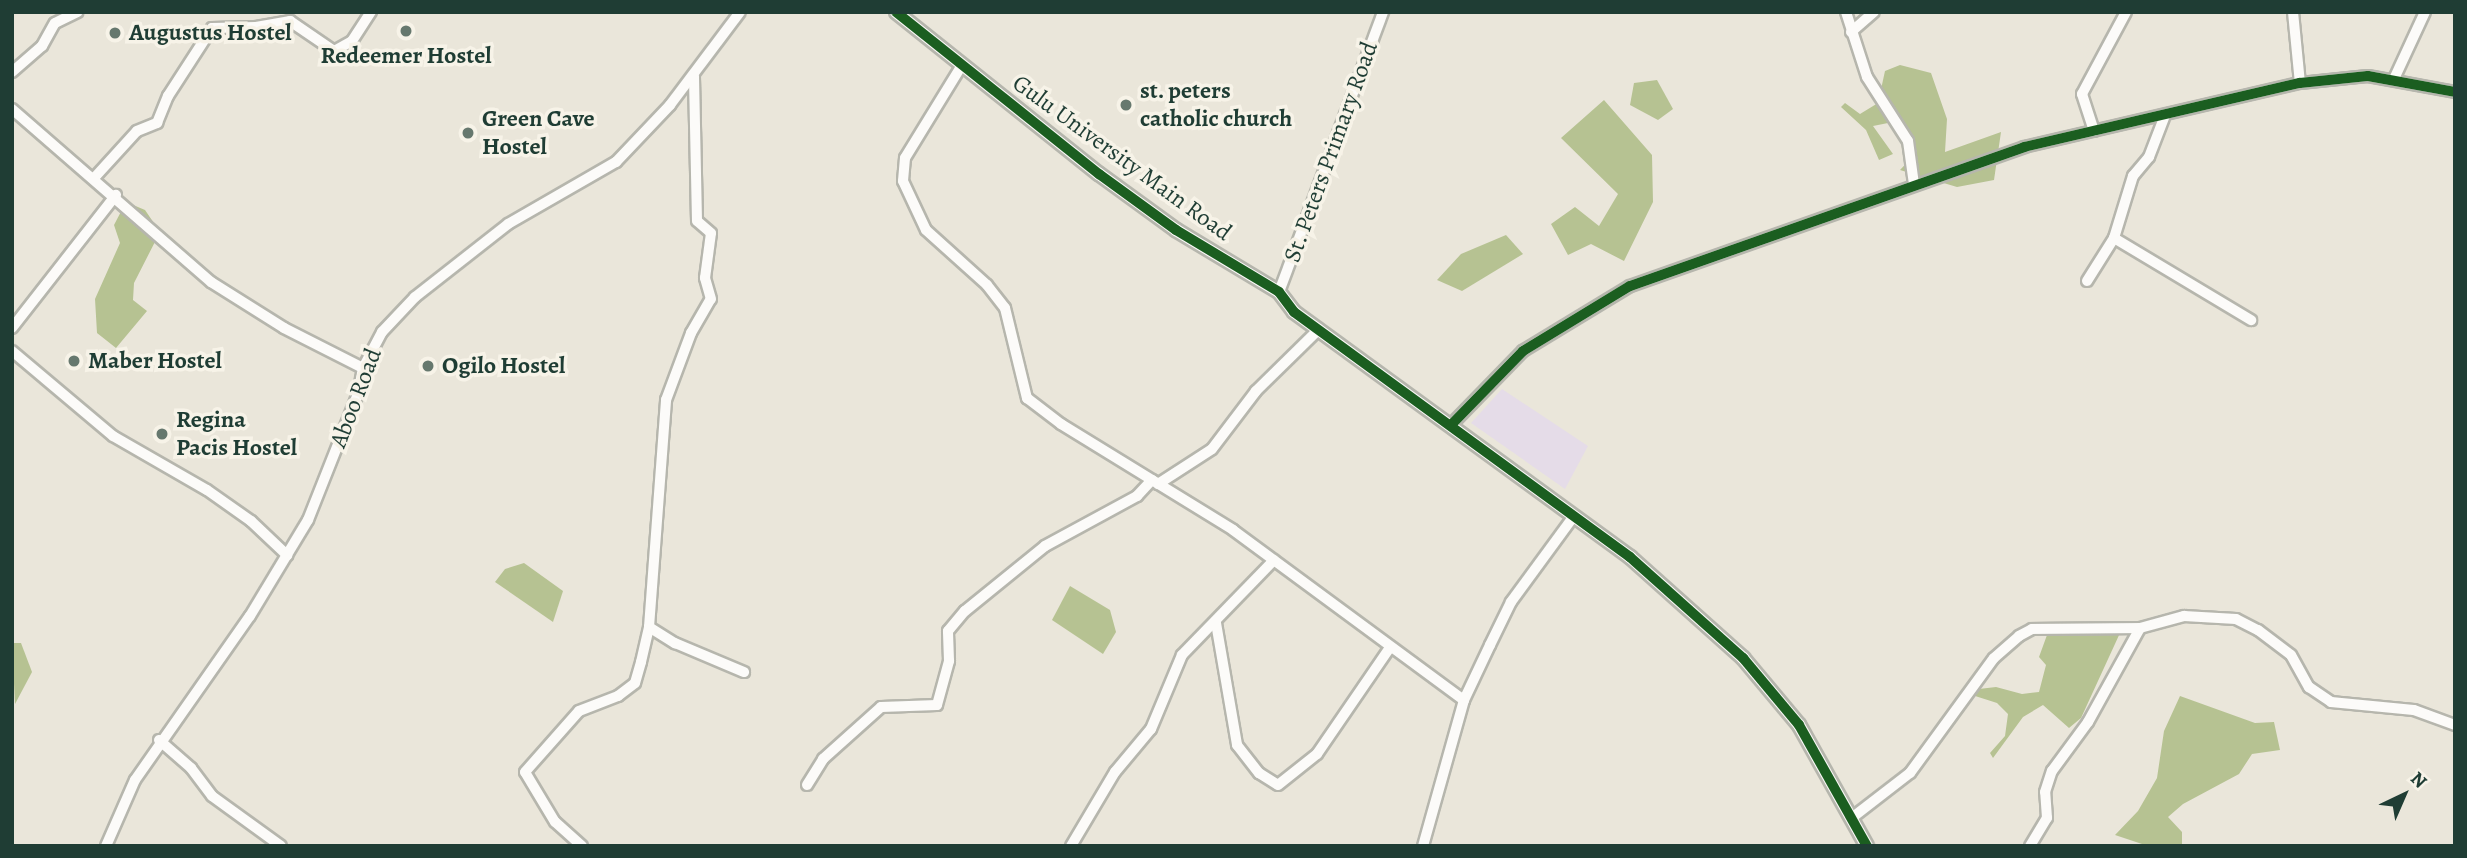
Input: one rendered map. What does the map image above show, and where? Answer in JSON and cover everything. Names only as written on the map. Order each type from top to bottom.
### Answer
[{"type":"street","points":[[12,72],[42,46],[55,23],[78,12]]},
{"type":"street","points":[[95,177],[137,131],[157,123],[168,96],[212,28],[274,26],[290,20],[329,49],[340,50],[371,12]]},
{"type":"street","name":"Aboo Road","points":[[106,846],[135,779],[159,740],[250,616],[307,520],[358,394],[363,368],[382,332],[415,297],[508,224],[616,162],[694,75],[740,12]]},
{"type":"street","name":"Gulu University Main Road","points":[[896,12],[1047,135],[1176,230],[1279,292],[1294,312],[1630,557],[1743,658],[1799,726],[1853,817],[1867,846]]},
{"type":"street","name":"St. Peters Primary Road","points":[[1279,292],[1383,12]]},
{"type":"street","points":[[1846,12],[1867,77],[1908,141],[1914,184]]},
{"type":"street","points":[[1852,32],[1874,12]]},
{"type":"street","points":[[2094,131],[2082,94],[2126,12]]},
{"type":"street","points":[[2293,12],[2300,83]]},
{"type":"street","points":[[2394,79],[2425,12]]},
{"type":"street","points":[[962,65],[905,158],[907,195],[926,230],[987,285],[1005,308],[1027,398],[1274,560],[1389,649],[1464,700]]},
{"type":"street","points":[[582,846],[555,822],[525,772],[579,711],[618,696],[635,683],[649,627],[666,400],[691,333],[711,299],[705,278],[711,233],[697,221],[694,75]]},
{"type":"street","points":[[1451,425],[1522,351],[1630,286],[2024,147],[2164,118],[2300,83],[2368,76],[2455,92]]},
{"type":"street","points":[[12,109],[116,195],[211,282],[284,328],[363,368]]},
{"type":"street","points":[[2087,281],[2114,239],[2133,176],[2149,157],[2164,118]]},
{"type":"street","points":[[12,328],[116,195]]},
{"type":"street","points":[[2114,239],[2251,320]]},
{"type":"street","points":[[807,785],[823,759],[881,707],[937,705],[949,661],[948,631],[965,611],[1045,546],[1137,496],[1155,482],[1212,449],[1252,396],[1319,329]]},
{"type":"street","points":[[12,351],[113,436],[229,505],[288,555]]},
{"type":"street","points":[[1423,846],[1464,700],[1511,601],[1574,516]]},
{"type":"street","points":[[1071,846],[1115,772],[1151,729],[1182,656],[1274,560]]},
{"type":"street","points":[[1853,817],[1910,773],[1994,658],[2019,636],[2032,629],[2140,628],[2195,614],[2236,619],[2278,644],[2296,662],[2309,687],[2331,702],[2414,710],[2455,725]]},
{"type":"street","points":[[1216,623],[1237,745],[1259,773],[1278,785],[1317,754],[1389,649]]},
{"type":"street","points":[[649,627],[675,643],[744,672]]},
{"type":"street","points":[[2030,846],[2047,818],[2045,792],[2052,771],[2088,722],[2140,628]]},
{"type":"street","points":[[159,740],[191,768],[212,796],[281,846]]},
{"type":"shaded area","points":[[1502,389],[1588,446],[1565,489],[1471,423]]},
{"type":"green space","points":[[1900,65],[1931,73],[1947,119],[1945,152],[2001,132],[1994,180],[1957,187],[1900,170],[1917,152],[1903,120],[1873,126],[1893,154],[1879,160],[1866,130],[1841,107],[1845,103],[1860,114],[1878,103],[1885,71]]},
{"type":"green space","points":[[1657,80],[1673,109],[1658,120],[1630,105],[1634,83]]},
{"type":"green space","points":[[1604,100],[1652,155],[1653,202],[1624,261],[1591,244],[1568,255],[1551,224],[1575,207],[1599,226],[1618,194],[1561,138]]},
{"type":"green space","points":[[126,202],[145,210],[160,232],[134,283],[133,300],[147,311],[116,348],[97,333],[95,299],[120,243],[114,225]]},
{"type":"green space","points":[[1506,235],[1523,254],[1462,291],[1437,280],[1461,254]]},
{"type":"green space","points":[[524,563],[563,591],[553,622],[495,582],[505,569]]},
{"type":"green space","points":[[1070,586],[1110,610],[1116,632],[1103,654],[1052,620]]},
{"type":"green space","points":[[2120,633],[2081,718],[2069,728],[2043,705],[2023,717],[1993,758],[1990,753],[2005,736],[2008,714],[1997,703],[1972,695],[1979,689],[1996,687],[2022,694],[2039,692],[2046,665],[2039,657],[2047,635]]},
{"type":"green space","points":[[12,643],[21,643],[32,672],[15,704]]},
{"type":"green space","points":[[2180,696],[2255,723],[2274,722],[2280,750],[2252,754],[2239,774],[2183,804],[2168,817],[2182,832],[2182,844],[2148,846],[2115,835],[2138,811],[2157,778],[2164,731]]},
{"type":"cycle path","points":[[896,12],[1099,174],[1176,230],[1279,292],[1294,312],[1630,557],[1743,658],[1799,725],[1867,846]]},
{"type":"cycle path","points":[[1451,425],[1523,351],[1630,286],[2024,147],[2300,83],[2368,76],[2455,92]]},
{"type":"place","name":"Redeemer Hostel","points":[[406,31]]},
{"type":"place","name":"Augustus Hostel","points":[[115,33]]},
{"type":"place","name":"st. peters catholic church","points":[[1126,105]]},
{"type":"place","name":"Green Cave Hostel","points":[[468,133]]},
{"type":"place","name":"Maber Hostel","points":[[74,361]]},
{"type":"place","name":"Ogilo Hostel","points":[[428,366]]},
{"type":"place","name":"Regina Pacis Hostel","points":[[162,434]]}]
